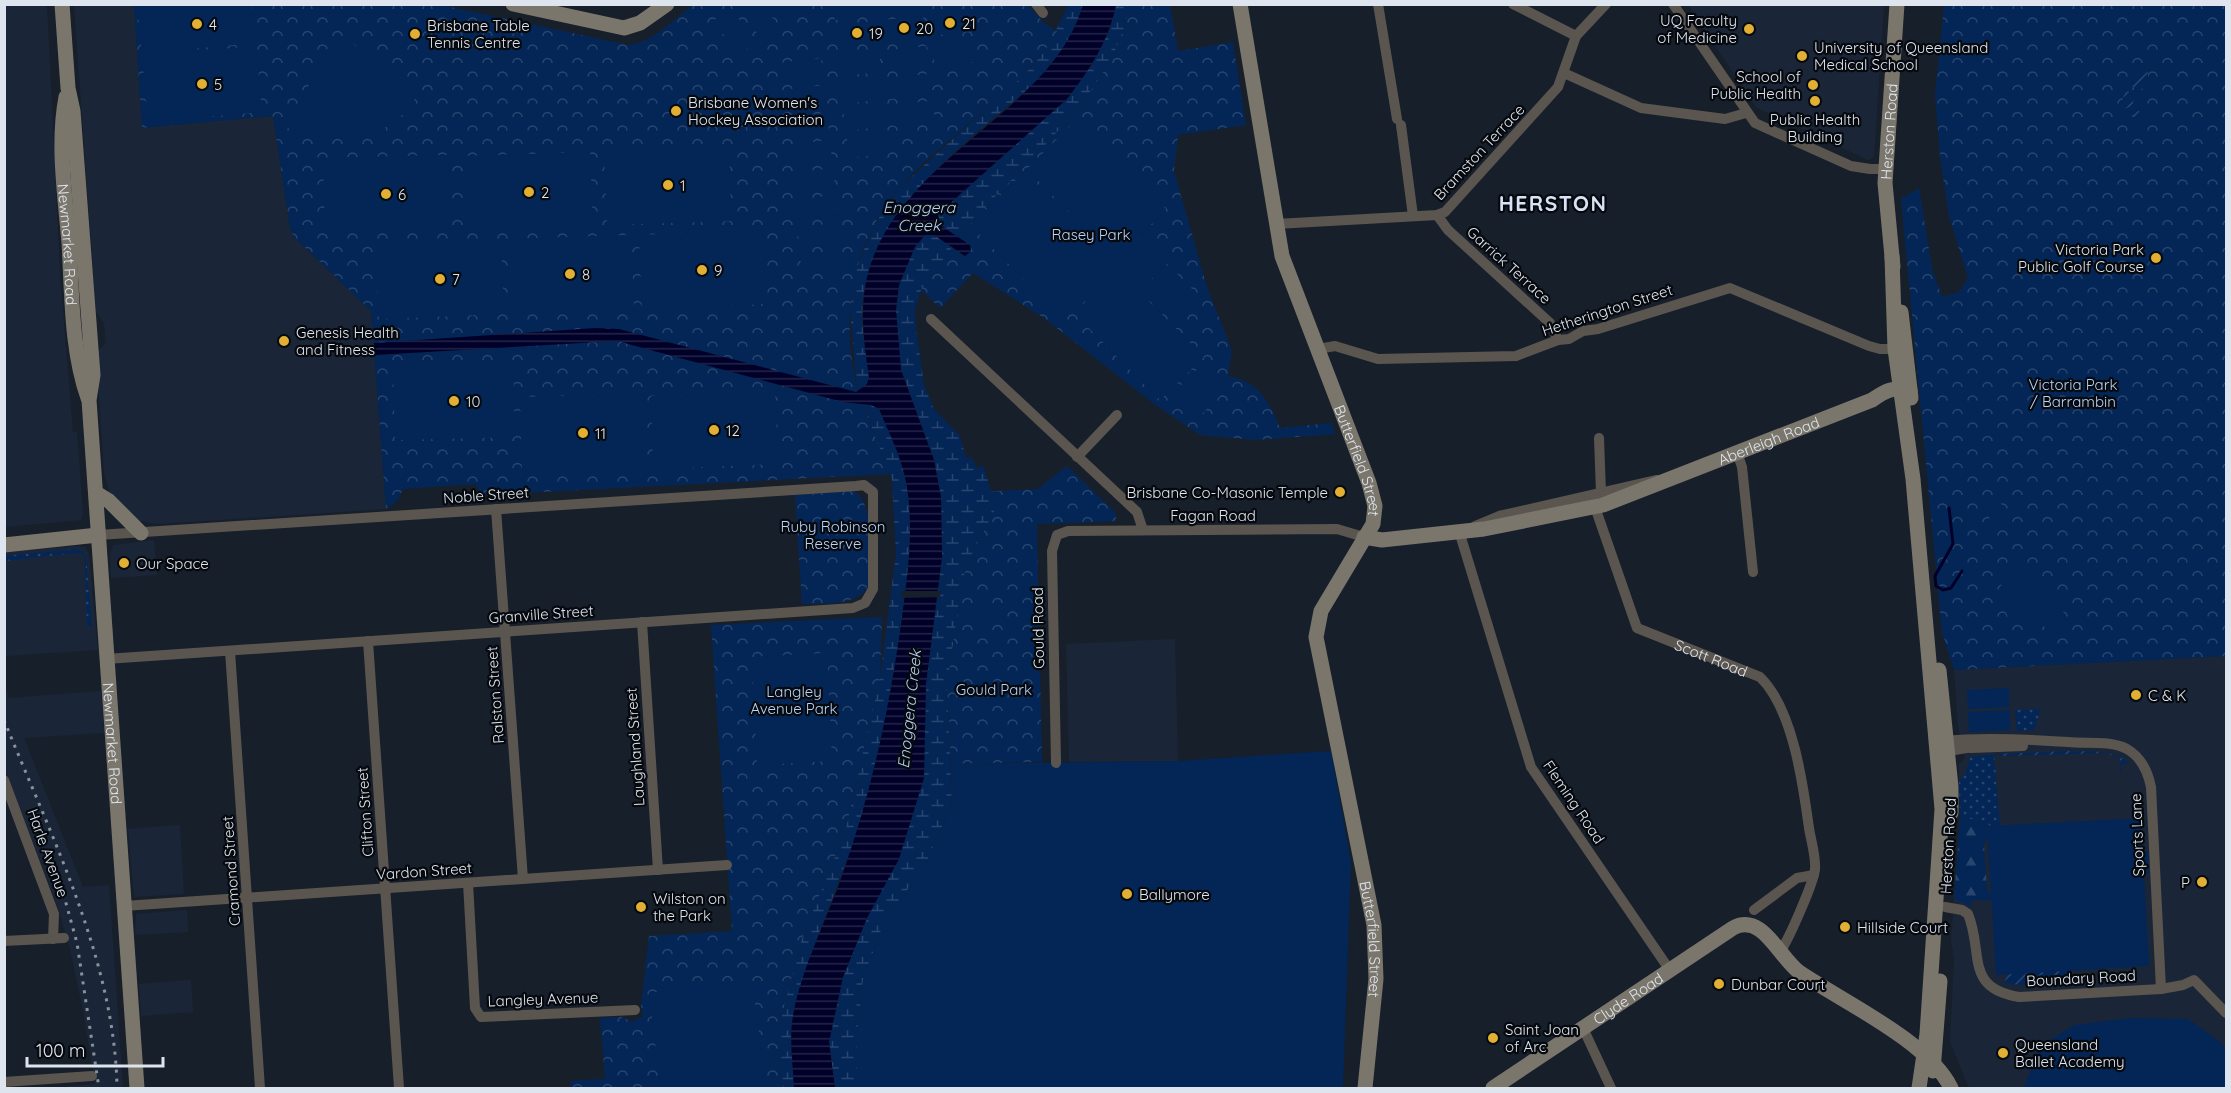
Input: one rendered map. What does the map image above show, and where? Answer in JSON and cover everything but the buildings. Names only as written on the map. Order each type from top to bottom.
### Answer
[{"type":"main road","name":"Newmarket Road","points":[[62,4],[68,88],[73,111],[93,375],[89,400],[137,1089]]},
{"type":"main road","points":[[513,4],[624,28],[640,23],[667,4]]},
{"type":"main road","name":"Butterfield Street","points":[[1240,4],[1276,224],[1285,265],[1373,496],[1375,517],[1321,611],[1316,637],[1374,925],[1376,979],[1365,1089]]},
{"type":"main road","name":"Herston Road","points":[[1897,4],[1885,197],[1902,315],[1903,391]]},
{"type":"main road","name":"Herston Road","points":[[1892,257],[1895,349],[1903,391],[1942,746],[1951,799],[1945,907],[1929,1059],[1919,1089]]},
{"type":"main road","name":"Aberleigh Road","points":[[1364,537],[1382,540],[1461,531],[1598,500],[1624,498],[1664,479],[1872,400],[1886,390],[1903,391]]},
{"type":"main road","points":[[96,493],[109,501],[141,533]]},
{"type":"main road","points":[[4,545],[98,535]]},
{"type":"main road","name":"Herston Road","points":[[1929,1089],[1932,960],[1942,812],[1942,746]]},
{"type":"main road","points":[[1932,960],[1945,907]]},
{"type":"main road","name":"Clyde Road","points":[[1493,1089],[1738,925],[1753,924],[1767,936]]},
{"type":"main road","points":[[1767,936],[1779,953],[1799,972],[1929,1059],[1951,1089]]},
{"type":"street","points":[[1378,4],[1413,216]]},
{"type":"street","points":[[1513,4],[1576,36]]},
{"type":"street","name":"Bramston Terrace","points":[[1276,224],[1437,215],[1449,209],[1554,92],[1564,74],[1576,36],[1606,4]]},
{"type":"street","points":[[1673,4],[1755,123],[1851,166],[1870,170],[1886,168]]},
{"type":"street","points":[[1564,74],[1641,108],[1725,119],[1746,113]]},
{"type":"street","name":"Garrick Terrace","points":[[1437,215],[1448,230],[1550,323],[1558,340]]},
{"type":"street","name":"Hetherington Street","points":[[1318,350],[1335,346],[1378,359],[1516,356],[1558,340],[1569,339],[1584,331],[1598,329],[1730,288],[1869,346],[1895,349]]},
{"type":"street","points":[[932,319],[1137,512],[1143,530]]},
{"type":"street","points":[[1077,457],[1118,415]]},
{"type":"street","name":"Scott Road","points":[[1599,438],[1598,500],[1637,628],[1642,632],[1761,677],[1770,687],[1799,759],[1815,864],[1814,875],[1788,939],[1779,953]]},
{"type":"street","points":[[1737,452],[1742,467],[1753,572]]},
{"type":"street","name":"Noble Street","points":[[98,535],[864,485],[873,492]]},
{"type":"street","name":"Granville Street","points":[[106,659],[853,608],[865,603],[871,595],[874,578],[873,492]]},
{"type":"street","name":"Ralston Street","points":[[496,509],[523,879]]},
{"type":"street","name":"Fagan Road","points":[[1061,532],[1337,530],[1364,537]]},
{"type":"street","name":"Fleming Road","points":[[1461,531],[1531,767],[1670,969]]},
{"type":"street","name":"Gould Road","points":[[1056,763],[1052,551],[1054,540],[1061,532]]},
{"type":"street","name":"Laughland Street","points":[[642,622],[658,870]]},
{"type":"street","name":"Clifton Street","points":[[368,641],[399,1089]]},
{"type":"street","name":"Cramond Street","points":[[230,651],[261,1089]]},
{"type":"street","name":"Sports Lane","points":[[1942,746],[1998,740],[2068,742],[2119,746],[2138,758],[2147,772],[2151,787],[2161,989]]},
{"type":"street","name":"Sports Lane","points":[[1971,748],[1998,740]]},
{"type":"street","name":"Sports Lane","points":[[1942,746],[1971,748],[2068,742]]},
{"type":"street","name":"Harle Avenue","points":[[4,780],[9,802],[54,914],[59,938],[4,941]]},
{"type":"street","name":"Vardon Street","points":[[124,906],[726,865]]},
{"type":"street","points":[[1754,910],[1797,878],[1814,875]]},
{"type":"street","name":"Langley Avenue","points":[[468,883],[475,1008],[482,1017],[635,1010]]},
{"type":"street","name":"Boundary Road","points":[[1945,907],[1962,910],[1968,914],[1979,967],[1986,984],[2002,994],[2019,997],[2161,989],[2183,986],[2194,980],[2226,1013]]},
{"type":"street","points":[[1767,936],[1784,935],[1791,927]]},
{"type":"street","points":[[1583,1028],[1611,1089]]},
{"type":"street","points":[[4,1082],[92,1076]]},
{"type":"shaded area","points":[[5,4],[47,5],[60,274],[73,432],[77,432],[83,514],[81,520],[5,527]]},
{"type":"shaded area","points":[[74,5],[134,5],[142,128],[273,116],[290,228],[294,237],[371,311],[386,509],[157,524],[136,520],[110,495],[104,473],[97,352],[106,343],[104,323],[96,312]]},
{"type":"shaded area","name":"University of Queensland Medical School","points":[[1688,5],[1884,5],[1874,157],[1868,160],[1757,108]]},
{"type":"shaded area","points":[[154,540],[157,575],[111,578],[110,553],[114,545]]},
{"type":"shaded area","points":[[85,547],[89,554],[98,650],[5,656],[5,552]]},
{"type":"shaded area","points":[[1175,639],[1178,761],[1069,762],[1066,644]]},
{"type":"shaded area","points":[[2226,656],[2226,1088],[1969,1088],[1950,1042],[1954,958],[1951,940],[1960,818],[1959,764],[1965,758],[1958,726],[1954,670]]},
{"type":"shaded area","points":[[4,682],[9,698],[101,691],[104,733],[24,738],[83,887],[109,885],[123,1088],[68,1088],[68,1086],[95,1084],[83,1010],[69,945],[56,902],[5,769]]},
{"type":"shaded area","points":[[180,825],[184,894],[134,897],[128,829]]},
{"type":"shaded area","points":[[187,910],[188,932],[135,935],[136,914]]},
{"type":"shaded area","points":[[191,980],[193,1012],[141,1016],[139,984]]},
{"type":"green space","points":[[694,4],[1028,5],[1045,24],[1057,31],[1039,58],[1016,82],[932,155],[900,187],[882,211],[869,236],[852,291],[850,349],[863,406],[890,474],[482,495],[475,484],[403,489],[398,500],[386,509],[371,311],[294,237],[290,228],[273,116],[142,128],[134,5],[441,5],[628,45],[655,35]]},
{"type":"green space","name":"4","points":[[137,5],[252,5],[256,43],[142,53]]},
{"type":"green space","points":[[736,5],[763,5],[778,25],[761,38]]},
{"type":"green space","points":[[772,5],[799,5],[801,7],[784,20]]},
{"type":"green space","points":[[833,5],[875,5],[876,15],[835,20]]},
{"type":"green space","points":[[880,5],[922,5],[922,10],[881,15]]},
{"type":"green space","points":[[1068,5],[1083,5],[1071,33],[1049,68],[1043,76],[942,164],[920,187],[899,213],[882,241],[869,272],[863,298],[862,324],[866,350],[872,376],[898,452],[908,496],[910,545],[904,615],[889,711],[875,772],[860,824],[796,1002],[791,1034],[794,1088],[784,1088],[779,1058],[782,1014],[802,938],[845,832],[880,678],[896,554],[892,480],[863,405],[856,379],[850,310],[855,272],[874,225],[899,188],[1033,66],[1050,43]]},
{"type":"green space","points":[[1116,5],[1130,5],[1121,37],[1106,68],[1064,124],[968,227],[960,238],[970,245],[952,248],[921,290],[915,309],[924,385],[934,409],[960,436],[966,458],[971,457],[977,468],[983,465],[991,491],[997,491],[995,510],[968,562],[962,582],[947,686],[952,803],[925,866],[884,922],[863,981],[857,1036],[857,1088],[835,1088],[829,1042],[843,977],[924,778],[926,684],[942,557],[941,497],[934,460],[901,370],[896,310],[899,285],[915,247],[934,218],[1090,68],[1109,31]]},
{"type":"green space","name":"Rasey Park","points":[[1130,5],[1170,5],[1178,51],[1233,42],[1246,125],[1178,135],[1174,171],[1207,287],[1232,351],[1228,376],[1247,382],[1261,394],[1267,401],[1280,428],[1331,423],[1335,434],[1256,440],[1200,435],[1154,404],[1044,318],[973,273],[940,308],[921,290],[952,247],[964,256],[970,245],[960,238],[968,227],[1040,151],[1086,97],[1106,68],[1121,37]]},
{"type":"green space","name":"Victoria Park / Barrambin","points":[[1944,5],[2226,5],[2226,656],[1954,670],[1942,632],[1901,199],[1919,188],[1932,268],[1942,297],[1959,292],[1968,278],[1949,216],[1940,157],[1935,95]]},
{"type":"green space","points":[[730,8],[756,42],[739,55],[713,21]]},
{"type":"green space","name":"21","points":[[970,11],[972,31],[930,36],[928,15]]},
{"type":"green space","name":"20","points":[[923,16],[925,36],[884,41],[882,20]]},
{"type":"green space","name":"19","points":[[877,21],[879,41],[837,46],[835,25]]},
{"type":"green space","points":[[343,38],[421,87],[410,105],[397,119],[382,129],[364,136],[326,138],[287,128],[331,42]]},
{"type":"green space","points":[[974,41],[976,62],[935,66],[932,46]]},
{"type":"green space","name":"5","points":[[256,46],[262,112],[148,122],[142,56]]},
{"type":"green space","points":[[926,46],[929,67],[887,71],[885,51]]},
{"type":"green space","points":[[879,51],[881,72],[840,76],[837,56]]},
{"type":"green space","points":[[821,58],[823,78],[781,83],[779,63]]},
{"type":"green space","points":[[2146,64],[2149,81],[2140,91],[2129,85],[2136,72]]},
{"type":"green space","points":[[929,74],[932,94],[890,99],[888,78]]},
{"type":"green space","points":[[882,79],[884,99],[843,104],[840,83]]},
{"type":"green space","points":[[824,85],[826,106],[784,110],[782,90]]},
{"type":"green space","points":[[2126,91],[2134,93],[2133,103],[2138,111],[2146,113],[2145,118],[2135,118],[2129,107],[2124,109],[2119,107]]},
{"type":"green space","points":[[932,101],[935,121],[893,126],[891,105]]},
{"type":"green space","points":[[885,106],[887,126],[846,131],[843,110]]},
{"type":"green space","points":[[827,113],[829,133],[787,138],[785,117]]},
{"type":"green space","points":[[1077,119],[1166,209],[1116,260],[1027,169]]},
{"type":"green space","points":[[888,133],[890,153],[849,158],[847,137]]},
{"type":"green space","points":[[830,140],[832,161],[791,165],[788,145]]},
{"type":"green space","name":"1","points":[[729,146],[731,221],[607,225],[604,150]]},
{"type":"green space","name":"2","points":[[590,152],[593,227],[468,231],[466,156]]},
{"type":"green space","name":"6","points":[[448,155],[449,230],[325,233],[323,158]]},
{"type":"green space","points":[[833,168],[835,188],[794,193],[791,173]]},
{"type":"green space","points":[[1023,173],[1113,264],[1060,316],[970,225]]},
{"type":"green space","points":[[836,195],[838,216],[796,220],[794,200]]},
{"type":"green space","points":[[839,223],[841,243],[800,248],[797,227]]},
{"type":"green space","name":"9","points":[[763,230],[766,304],[642,310],[639,235]]},
{"type":"green space","points":[[1151,234],[1173,258],[1143,287],[1121,263]]},
{"type":"green space","name":"8","points":[[631,235],[634,310],[510,314],[507,239]]},
{"type":"green space","name":"7","points":[[501,240],[504,314],[379,319],[376,245]]},
{"type":"green space","points":[[842,250],[844,270],[802,275],[800,255]]},
{"type":"green space","points":[[1170,267],[1200,297],[1177,320],[1147,290]]},
{"type":"green space","points":[[1118,270],[1204,357],[1160,400],[1074,313]]},
{"type":"green space","points":[[1206,361],[1230,386],[1200,416],[1175,391]]},
{"type":"green space","name":"10","points":[[513,362],[515,437],[395,440],[393,365]]},
{"type":"green space","name":"12","points":[[775,393],[778,464],[653,469],[651,396]]},
{"type":"green space","name":"11","points":[[644,394],[646,469],[522,472],[520,397]]},
{"type":"green space","name":"Gould Park","points":[[1067,466],[1116,513],[1116,521],[1037,524],[1042,762],[951,764],[947,686],[962,582],[968,562],[995,510],[997,491],[1038,489]]},
{"type":"green space","name":"Ruby Robinson Reserve","points":[[852,491],[860,496],[868,517],[870,581],[866,590],[851,600],[802,604],[795,495]]},
{"type":"green space","points":[[1993,496],[2002,507],[2002,521],[1994,528],[1981,532],[1980,528],[1986,525],[1991,515],[1988,499]]},
{"type":"green space","points":[[77,549],[83,551],[86,557],[92,627],[87,625],[84,554],[5,561],[5,556]]},
{"type":"green space","points":[[2013,563],[2041,581],[2056,597],[2068,629],[2056,636],[2034,618],[2011,621],[2005,609],[2002,580],[2003,572]]},
{"type":"green space","points":[[972,604],[991,606],[990,625],[970,623]]},
{"type":"green space","name":"Langley Avenue Park","points":[[882,617],[880,678],[845,832],[802,938],[782,1014],[779,1058],[784,1088],[571,1088],[570,1081],[605,1079],[600,1018],[621,1017],[633,1022],[643,1016],[641,1005],[649,936],[732,931],[711,625]]},
{"type":"green space","points":[[827,653],[832,761],[757,765],[752,657]]},
{"type":"green space","points":[[2009,688],[2009,707],[1968,709],[1967,690]]},
{"type":"green space","points":[[2041,709],[2034,730],[2019,731],[2016,728],[2015,710]]},
{"type":"green space","points":[[2010,710],[2010,730],[1969,732],[1968,712]]},
{"type":"green space","name":"Ballymore","points":[[1331,751],[1351,862],[1343,1088],[857,1088],[857,1036],[863,981],[884,922],[925,866],[952,804],[951,764],[1178,761]]},
{"type":"green space","points":[[2067,751],[2108,753],[2123,758],[2129,763],[2127,765],[2124,763],[2120,767],[2120,758],[2106,753],[2000,756],[1999,754]]},
{"type":"green space","points":[[1994,754],[2000,826],[1990,826],[1982,820],[1960,818],[1959,781],[1966,773],[1970,757]]},
{"type":"green space","points":[[1960,818],[1982,820],[1990,826],[1987,827],[1988,838],[1984,844],[1987,890],[1991,894],[1991,900],[1973,900],[1970,906],[1954,899]]},
{"type":"green space","points":[[2141,818],[2143,851],[2148,851],[2149,873],[2144,874],[2149,966],[1996,975],[1987,826]]},
{"type":"green space","points":[[2073,970],[2069,982],[2022,985],[2004,983],[2008,974]]},
{"type":"green space","points":[[752,980],[766,1088],[661,1088],[649,993]]},
{"type":"green space","points":[[2131,1018],[2188,1019],[2223,1044],[2226,1054],[2226,1088],[2024,1088],[2039,1047],[2074,1025]]},
{"type":"water","name":"Enoggera Creek","points":[[1083,5],[1116,5],[1103,43],[1083,77],[1067,99],[938,214],[940,225],[970,245],[971,251],[965,256],[934,235],[925,235],[915,247],[899,285],[896,310],[901,370],[934,460],[941,497],[942,557],[926,684],[924,778],[899,859],[867,918],[843,977],[829,1042],[835,1088],[794,1088],[791,1033],[797,997],[838,888],[864,807],[886,714],[904,600],[910,547],[908,494],[900,460],[879,409],[871,405],[843,402],[617,341],[375,355],[374,343],[595,328],[619,329],[856,392],[867,384],[869,377],[863,305],[870,265],[882,237],[918,189],[963,146],[1009,107],[1054,61],[1071,35]]},
{"type":"pier","points":[[902,591],[941,591],[940,597],[901,598]]},
{"type":"waterway","points":[[1949,508],[1953,544],[1935,576],[1936,586],[1943,590],[1951,588],[1962,571]]},
{"type":"railway","points":[[4,720],[60,854],[93,947],[105,994],[113,1041],[117,1088]]},
{"type":"railway","points":[[61,885],[77,943],[99,1088]]},
{"type":"place","name":"21","points":[[950,23]]},
{"type":"place","name":"4","points":[[197,24]]},
{"type":"place","name":"20","points":[[904,28]]},
{"type":"place","name":"UQ Faculty of Medicine","points":[[1749,29]]},
{"type":"place","name":"19","points":[[857,33]]},
{"type":"place","name":"Brisbane Table Tennis Centre","points":[[415,34]]},
{"type":"place","name":"University of Queensland Medical School","points":[[1802,56]]},
{"type":"place","name":"5","points":[[202,84]]},
{"type":"place","name":"School of Public Health","points":[[1813,85]]},
{"type":"place","name":"Public Health Building","points":[[1815,101]]},
{"type":"place","name":"Brisbane Women's Hockey Association","points":[[676,111]]},
{"type":"place","name":"1","points":[[668,185]]},
{"type":"place","name":"2","points":[[529,192]]},
{"type":"place","name":"6","points":[[386,194]]},
{"type":"place","name":"Victoria Park Public Golf Course","points":[[2156,258]]},
{"type":"place","name":"9","points":[[702,270]]},
{"type":"place","name":"8","points":[[570,274]]},
{"type":"place","name":"7","points":[[440,279]]},
{"type":"place","name":"Genesis Health and Fitness","points":[[284,341]]},
{"type":"place","name":"10","points":[[454,401]]},
{"type":"place","name":"12","points":[[714,430]]},
{"type":"place","name":"11","points":[[583,433]]},
{"type":"place","name":"Brisbane Co-Masonic Temple","points":[[1340,492]]},
{"type":"place","name":"Our Space","points":[[124,563]]},
{"type":"place","name":"C & K","points":[[2136,695]]},
{"type":"place","name":"P","points":[[2202,882]]},
{"type":"place","name":"Ballymore","points":[[1127,894]]},
{"type":"place","name":"Wilston on the Park","points":[[641,907]]},
{"type":"place","name":"Hillside Court","points":[[1845,927]]},
{"type":"place","name":"Dunbar Court","points":[[1719,984]]},
{"type":"place","name":"Saint Joan of Arc","points":[[1493,1038]]},
{"type":"place","name":"Queensland Ballet Academy","points":[[2003,1053]]},
{"type":"district","name":"HERSTON","points":[[1553,203]]}]
